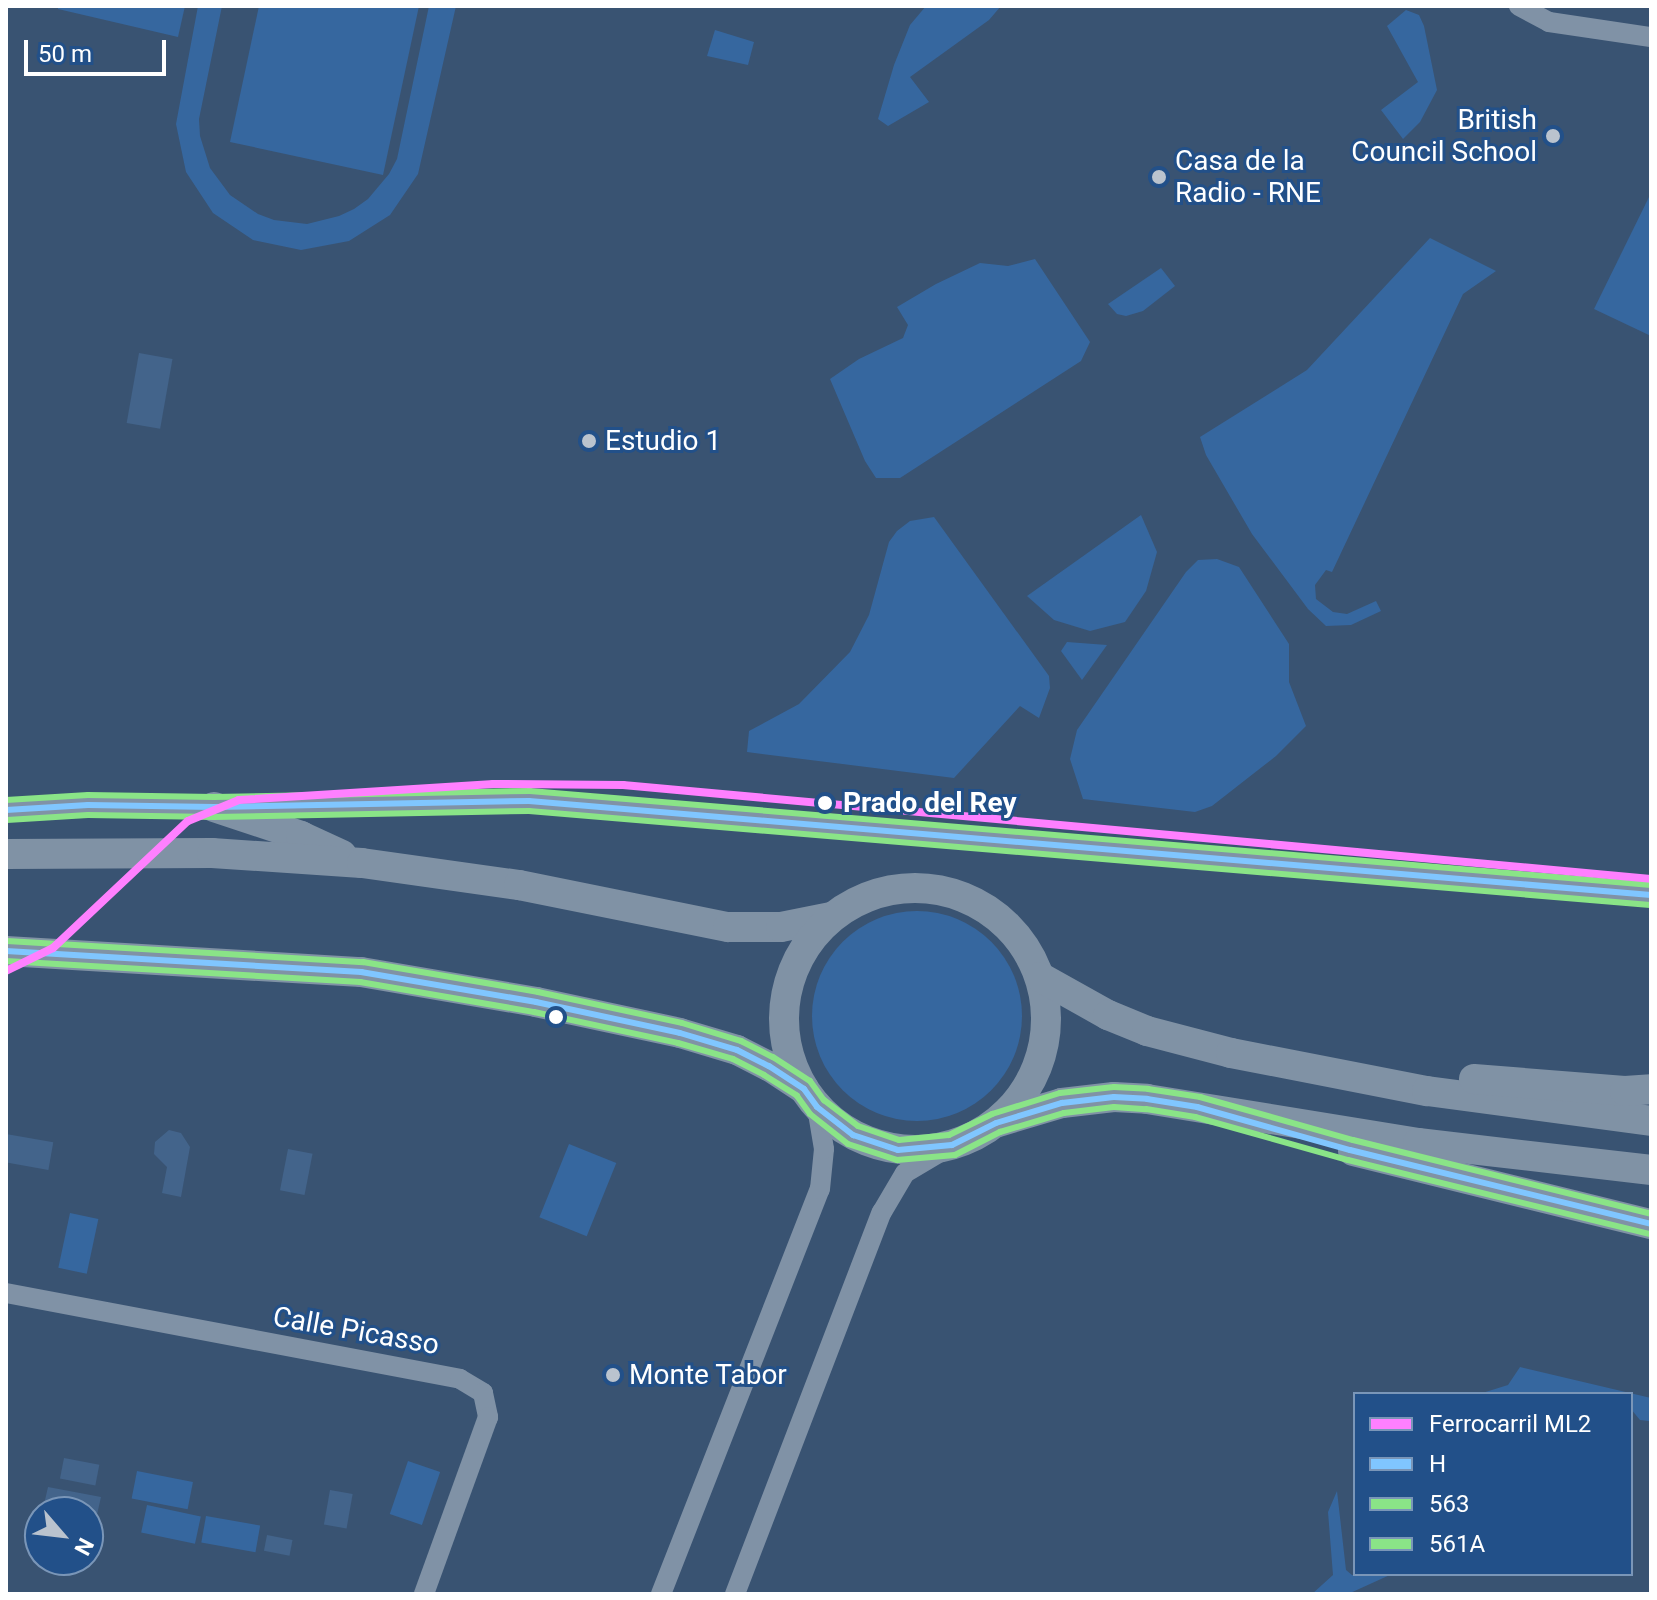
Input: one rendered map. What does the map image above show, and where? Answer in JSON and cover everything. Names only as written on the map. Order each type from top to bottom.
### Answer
[{"type":"highway","points":[[214,807],[301,836],[362,863]]},
{"type":"highway","points":[[6,854],[212,853],[362,863],[519,885],[728,927],[781,927],[831,917],[867,896],[906,887],[937,888],[964,896],[994,912],[1019,937],[1040,977],[1047,1024],[1038,1068],[1021,1097],[996,1123]]},
{"type":"highway","points":[[810,1098],[785,1039],[785,998],[803,951],[831,917]]},
{"type":"highway","points":[[6,951],[361,972],[536,1002],[680,1033],[737,1050],[769,1066],[853,1135],[875,1144],[927,1150],[952,1145],[996,1123],[1062,1103],[1114,1097],[1197,1107],[1418,1143],[1651,1170]]},
{"type":"highway","points":[[1040,977],[1108,1015],[1147,1031],[1231,1053],[1427,1091],[1651,1121]]},
{"type":"highway","points":[[1231,1053],[1466,1078],[1625,1091],[1651,1089]]},
{"type":"highway","points":[[1197,1107],[1350,1150],[1651,1224]]},
{"type":"street","points":[[1526,9],[1549,22],[1651,37]]},
{"type":"street","points":[[6,810],[88,805],[214,807],[529,801],[1651,895]]},
{"type":"street","points":[[661,1594],[820,1189],[824,1149],[810,1098]]},
{"type":"street","points":[[735,1594],[882,1212],[905,1173],[952,1145]]},
{"type":"street","name":"Calle Picasso","points":[[6,1293],[460,1379],[483,1393],[488,1417],[481,1443],[424,1594]]},
{"type":"shaded area","points":[[58,6],[185,6],[178,37],[58,9]]},
{"type":"shaded area","points":[[198,6],[222,6],[199,119],[200,136],[210,168],[230,195],[258,214],[274,220],[307,224],[354,209],[368,199],[389,174],[397,159],[429,6],[456,6],[418,174],[390,215],[349,241],[301,250],[253,240],[213,213],[186,172],[176,124]]},
{"type":"shaded area","points":[[259,6],[419,6],[383,175],[230,142]]},
{"type":"shaded area","points":[[926,6],[1001,6],[989,20],[910,77],[929,102],[888,126],[878,119],[894,65],[910,25]]},
{"type":"shaded area","points":[[1406,10],[1419,15],[1424,26],[1437,90],[1420,122],[1403,139],[1381,110],[1418,82],[1387,26]]},
{"type":"shaded area","points":[[715,30],[754,42],[748,65],[707,56]]},
{"type":"shaded area","points":[[1651,195],[1651,336],[1594,309]]},
{"type":"shaded area","points":[[1430,238],[1496,271],[1463,294],[1332,572],[1326,570],[1315,585],[1316,599],[1333,612],[1347,614],[1376,601],[1381,611],[1351,625],[1326,626],[1308,609],[1252,534],[1206,455],[1200,437],[1307,370]]},
{"type":"shaded area","points":[[1035,259],[1090,342],[1081,361],[900,478],[876,478],[865,461],[830,379],[859,359],[903,338],[908,325],[897,307],[936,284],[980,263],[1008,266]]},
{"type":"shaded area","points":[[1161,268],[1175,286],[1143,311],[1126,316],[1117,314],[1108,304]]},
{"type":"shaded area","points":[[139,353],[172,359],[160,429],[127,423]]},
{"type":"shaded area","points":[[1141,515],[1157,552],[1146,591],[1125,622],[1090,631],[1054,620],[1027,596]]},
{"type":"shaded area","points":[[934,517],[1049,676],[1050,688],[1039,718],[1020,706],[954,778],[747,752],[749,731],[799,704],[850,652],[869,615],[889,542],[897,531],[910,521]]},
{"type":"shaded area","points":[[1217,559],[1239,567],[1289,644],[1289,682],[1306,726],[1276,756],[1212,806],[1195,812],[1083,799],[1070,759],[1077,730],[1186,572],[1198,560]]},
{"type":"shaded area","points":[[1067,642],[1107,645],[1082,680],[1061,651]]},
{"type":"shaded area","points":[[917,911],[957,919],[991,942],[1014,976],[1022,1016],[1014,1056],[991,1090],[957,1113],[917,1121],[877,1113],[843,1090],[820,1056],[812,1016],[820,976],[843,942],[877,919]]},
{"type":"shaded area","points":[[169,1130],[181,1133],[190,1147],[181,1197],[162,1193],[167,1167],[154,1154],[155,1142]]},
{"type":"shaded area","points":[[6,1134],[53,1142],[48,1170],[6,1162]]},
{"type":"shaded area","points":[[569,1144],[616,1163],[587,1236],[539,1217]]},
{"type":"shaded area","points":[[288,1149],[313,1154],[305,1195],[280,1190]]},
{"type":"shaded area","points":[[70,1213],[98,1219],[87,1274],[58,1268]]},
{"type":"shaded area","points":[[1520,1367],[1626,1392],[1485,1392],[1508,1385]]},
{"type":"shaded area","points":[[1633,1394],[1651,1398],[1649,1421],[1640,1420],[1633,1411]]},
{"type":"shaded area","points":[[64,1458],[99,1465],[95,1485],[60,1479]]},
{"type":"shaded area","points":[[408,1461],[440,1472],[422,1525],[390,1514]]},
{"type":"shaded area","points":[[137,1471],[193,1482],[188,1509],[132,1498]]},
{"type":"shaded area","points":[[48,1487],[96,1496],[46,1496]]},
{"type":"shaded area","points":[[330,1490],[353,1494],[347,1528],[324,1524]]},
{"type":"shaded area","points":[[1337,1491],[1346,1570],[1353,1576],[1388,1576],[1348,1594],[1312,1594],[1333,1575],[1328,1512]]},
{"type":"shaded area","points":[[147,1505],[201,1516],[195,1544],[141,1532]]},
{"type":"shaded area","points":[[206,1516],[260,1526],[255,1552],[201,1543]]},
{"type":"shaded area","points":[[267,1535],[293,1540],[289,1556],[264,1551]]},
{"type":"rail line","name":"ML2","points":[[6,971],[53,948],[188,821],[239,800],[493,784],[623,785],[1651,879]]},
{"type":"transit line","name":"561A","points":[[6,800],[88,795],[214,797],[530,791],[1651,885]]},
{"type":"transit line","name":"H","points":[[6,810],[88,805],[214,807],[529,801],[1651,895]]},
{"type":"transit line","name":"563","points":[[7,820],[88,815],[214,817],[529,811],[1650,905]]},
{"type":"transit line","name":"561A","points":[[7,941],[363,962],[538,992],[682,1023],[741,1041],[773,1057],[810,1081],[824,1100],[858,1126],[899,1140],[949,1135],[992,1114],[1060,1093],[1114,1087],[1148,1089],[1200,1097],[1353,1140],[1651,1214]]},
{"type":"transit line","name":"H","points":[[6,951],[361,972],[536,1002],[680,1033],[737,1050],[769,1066],[804,1089],[817,1107],[853,1135],[898,1150],[952,1145],[996,1123],[1062,1103],[1114,1097],[1147,1099],[1197,1107],[1350,1150],[1651,1224]]},
{"type":"transit line","name":"563","points":[[6,961],[360,982],[534,1012],[678,1043],[733,1059],[764,1075],[797,1096],[810,1114],[848,1144],[897,1160],[955,1155],[1000,1132],[1064,1113],[1114,1107],[1146,1109],[1195,1117],[1348,1160],[1649,1234]]},
{"type":"place","name":"British Council School","points":[[1553,136]]},
{"type":"place","name":"Casa de la Radio - RNE","points":[[1159,177]]},
{"type":"place","name":"Estudio 1","points":[[589,441]]},
{"type":"place","name":"Prado del Rey","points":[[825,803]]},
{"type":"place","name":"Monte Tabor","points":[[613,1375]]}]
